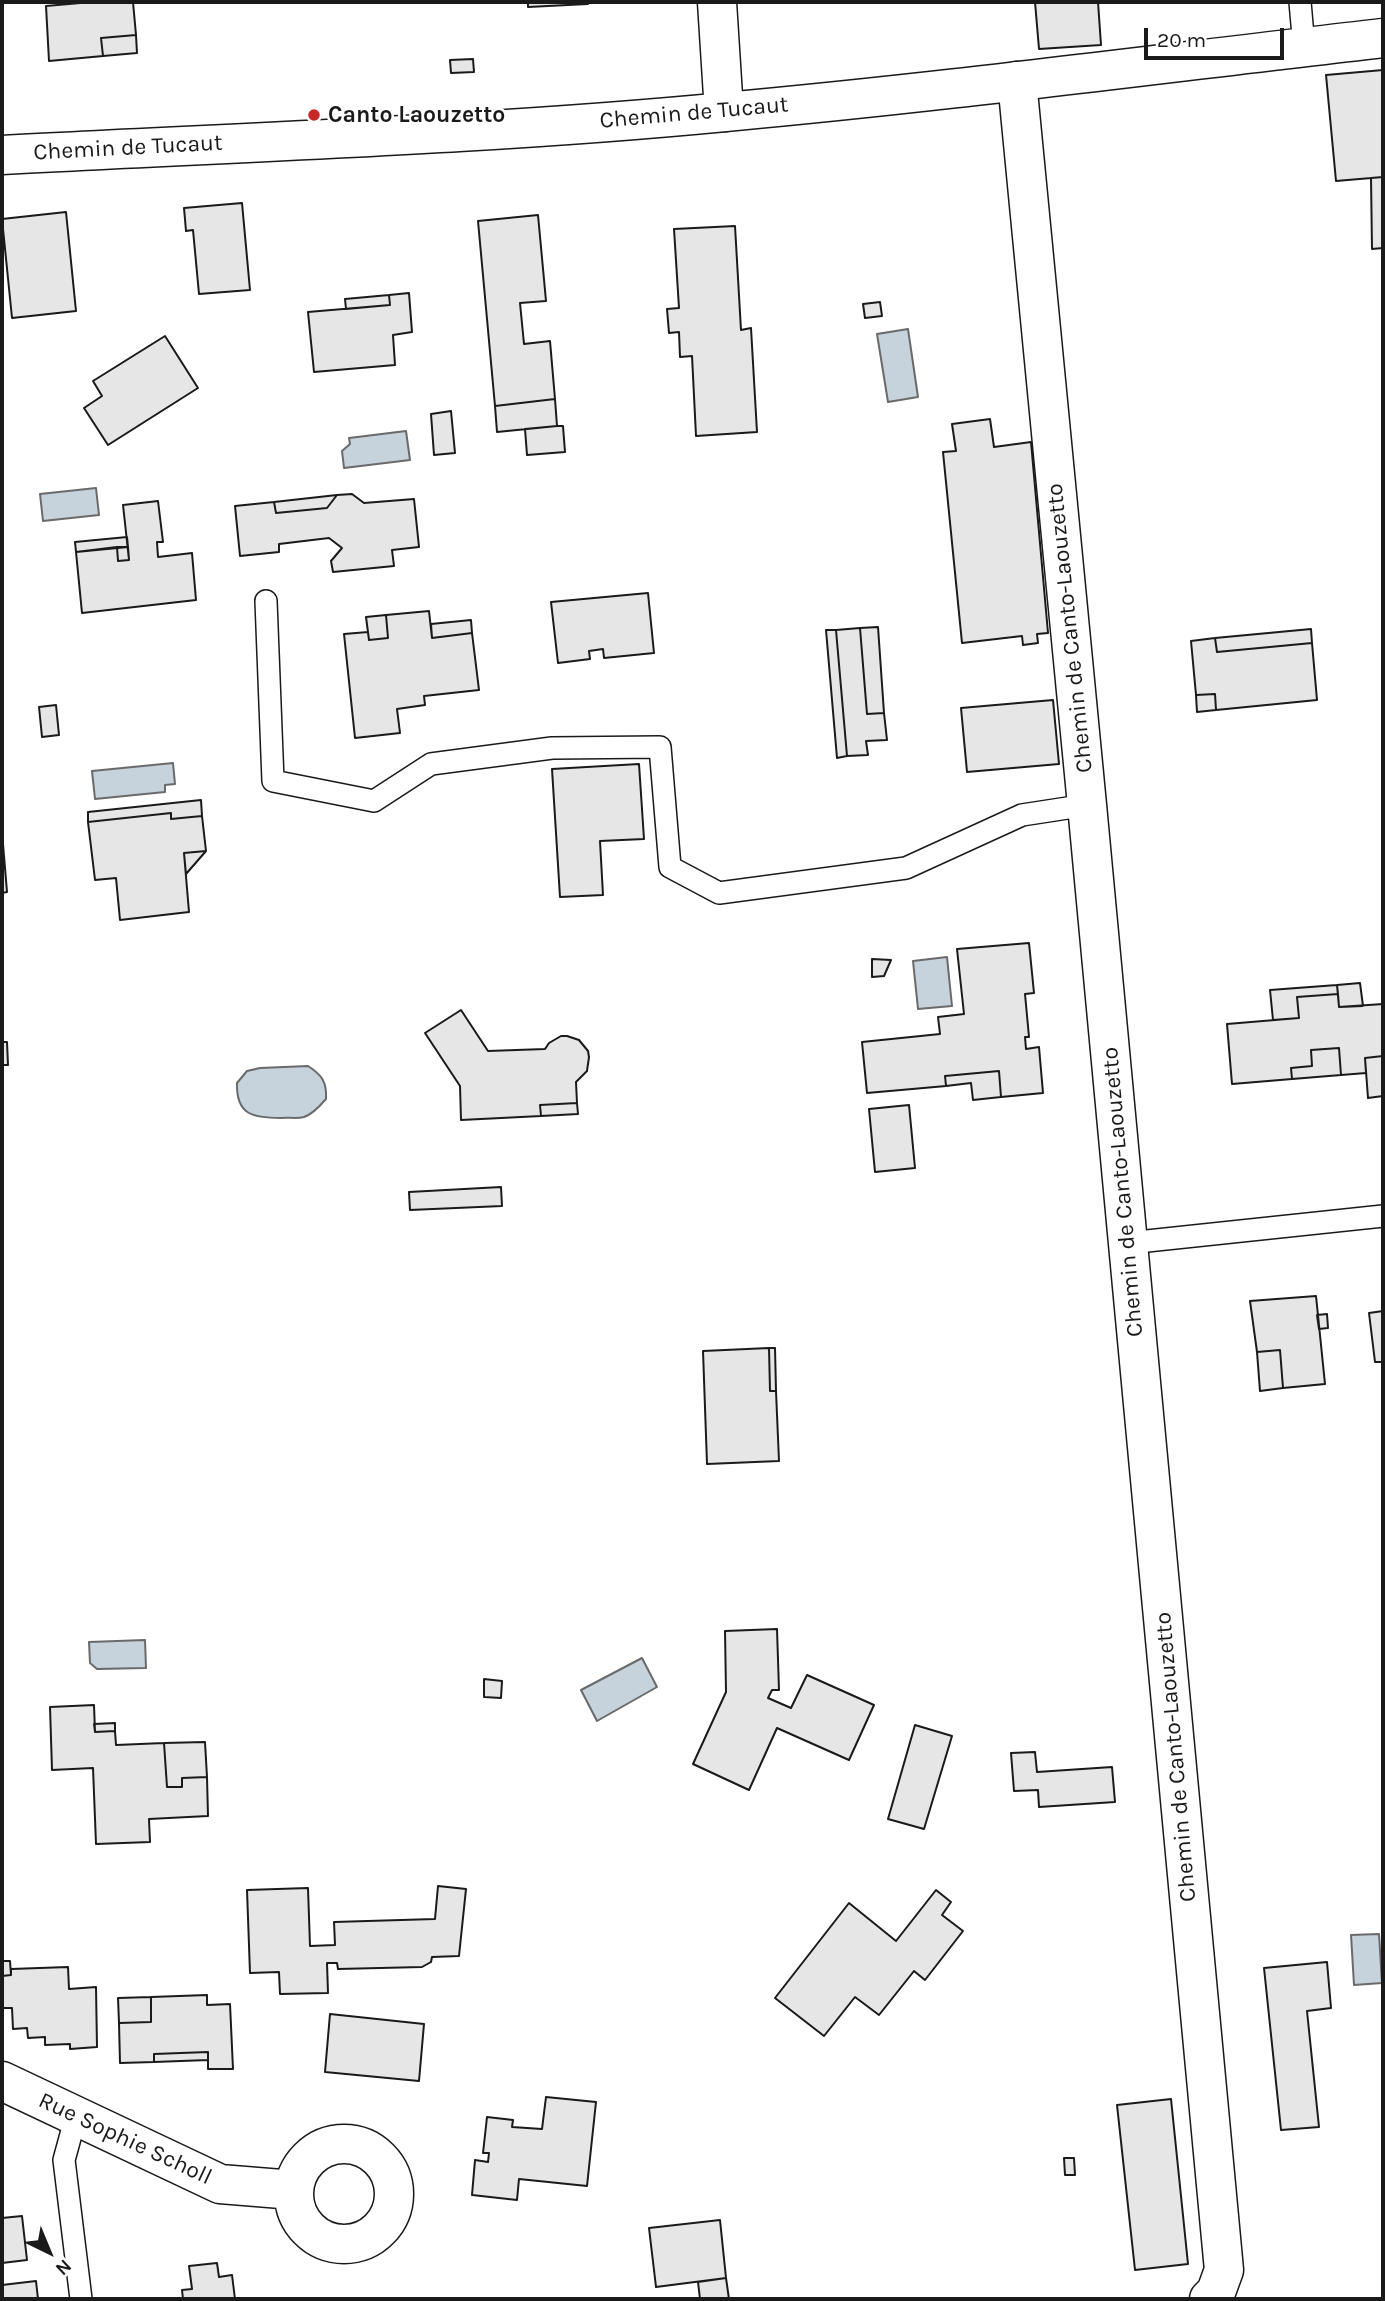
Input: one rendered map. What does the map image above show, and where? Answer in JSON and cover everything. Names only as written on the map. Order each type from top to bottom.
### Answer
[{"type":"street","points":[[717,2],[724,113]]},
{"type":"street","name":"Chemin de Tucaut","points":[[2,155],[484,130],[724,113],[1383,38]]},
{"type":"street","name":"Chemin de Canto-Laouzetto","points":[[1017,81],[1224,2270],[1216,2292],[1209,2299]]},
{"type":"street","name":"Rue Sophie Scholl","points":[[2,2081],[220,2184],[294,2190]]},
{"type":"lane","points":[[1300,2],[1304,47]]},
{"type":"lane","points":[[265,601],[273,781],[374,801],[431,764],[552,748],[660,747],[670,867],[719,893],[906,868],[1021,815],[1087,805]]},
{"type":"lane","points":[[1128,1243],[1383,1216]]},
{"type":"lane","points":[[76,2116],[64,2160],[80,2299]]},
{"type":"shaded area","points":[[908,329],[918,397],[888,402],[877,334]]},
{"type":"shaded area","points":[[406,431],[410,460],[344,468],[342,451],[350,444],[349,438]]},
{"type":"shaded area","points":[[96,488],[99,515],[43,521],[40,494]]},
{"type":"shaded area","points":[[173,763],[175,784],[165,785],[165,792],[95,799],[92,771]]},
{"type":"shaded area","points":[[947,957],[952,1006],[918,1009],[913,961]]},
{"type":"shaded area","points":[[308,1066],[323,1080],[326,1088],[326,1099],[310,1114],[298,1118],[271,1118],[255,1115],[243,1108],[237,1094],[237,1083],[247,1071]]},
{"type":"shaded area","points":[[145,1640],[146,1668],[97,1669],[90,1663],[89,1642]]},
{"type":"shaded area","points":[[642,1658],[657,1687],[597,1721],[581,1690]]},
{"type":"shaded area","points":[[1379,1934],[1382,1983],[1354,1985],[1351,1935]]},
{"type":"building","points":[[133,2],[136,35],[101,38],[103,56],[49,61],[46,6]]},
{"type":"building","points":[[528,2],[588,2],[588,4],[528,7]]},
{"type":"building","points":[[1035,2],[1098,2],[1101,45],[1039,49]]},
{"type":"building","points":[[136,35],[137,53],[103,56],[101,38]]},
{"type":"building","points":[[473,59],[474,72],[451,73],[450,60]]},
{"type":"building","points":[[1383,70],[1383,177],[1336,181],[1326,75]]},
{"type":"building","points":[[1383,177],[1383,248],[1372,249],[1371,178]]},
{"type":"building","points":[[242,203],[250,290],[199,294],[193,230],[186,231],[184,208]]},
{"type":"building","points":[[66,212],[76,311],[12,318],[2,219]]},
{"type":"building","points":[[538,215],[546,301],[520,303],[524,344],[550,341],[555,399],[495,406],[478,221]]},
{"type":"building","points":[[735,226],[741,330],[751,328],[757,432],[696,436],[692,356],[680,357],[679,332],[669,333],[667,309],[679,308],[674,229]]},
{"type":"building","points":[[409,293],[412,332],[393,335],[395,365],[314,372],[308,312],[390,305],[389,295]]},
{"type":"building","points":[[389,295],[390,305],[346,309],[345,299]]},
{"type":"building","points":[[880,302],[882,316],[865,318],[863,304]]},
{"type":"building","points":[[165,336],[198,388],[108,445],[84,408],[102,396],[93,381]]},
{"type":"building","points":[[555,399],[557,426],[497,432],[495,406]]},
{"type":"building","points":[[451,411],[455,453],[434,455],[431,414]]},
{"type":"building","points":[[990,419],[994,447],[1031,442],[1048,633],[1037,634],[1038,643],[1023,645],[1022,636],[962,643],[943,452],[956,451],[952,424]]},
{"type":"building","points":[[563,426],[565,452],[527,455],[525,429]]},
{"type":"building","points":[[352,494],[364,503],[414,499],[419,547],[392,550],[394,566],[333,572],[331,561],[342,548],[329,538],[279,544],[279,552],[240,556],[235,506],[274,502],[276,513],[327,508],[337,495]]},
{"type":"building","points":[[337,495],[327,508],[276,513],[274,502]]},
{"type":"building","points":[[158,501],[163,542],[157,542],[158,557],[192,553],[196,600],[82,613],[76,552],[117,547],[118,561],[129,560],[123,505]]},
{"type":"building","points":[[127,537],[128,547],[76,552],[75,542]]},
{"type":"building","points":[[117,547],[128,547],[129,560],[118,561]]},
{"type":"building","points":[[648,593],[654,653],[604,658],[603,649],[589,651],[590,659],[558,663],[551,602]]},
{"type":"building","points":[[429,611],[432,638],[472,633],[479,690],[424,696],[425,705],[397,709],[400,733],[355,738],[344,634],[368,632],[369,640],[388,638],[386,615]]},
{"type":"building","points":[[386,615],[388,638],[369,640],[366,617]]},
{"type":"building","points":[[471,620],[472,633],[432,638],[431,624]]},
{"type":"building","points":[[878,627],[884,713],[867,714],[860,628]]},
{"type":"building","points":[[860,628],[867,714],[884,713],[887,740],[866,741],[868,755],[847,756],[836,630]]},
{"type":"building","points":[[1311,629],[1312,643],[1217,652],[1215,638]]},
{"type":"building","points":[[826,630],[836,630],[847,756],[837,758]]},
{"type":"building","points":[[1215,638],[1217,652],[1312,643],[1317,700],[1216,710],[1215,694],[1196,695],[1191,641]]},
{"type":"building","points":[[1215,694],[1216,710],[1197,712],[1196,695]]},
{"type":"building","points":[[1053,700],[1059,764],[967,772],[961,708]]},
{"type":"building","points":[[56,705],[59,735],[42,737],[39,707]]},
{"type":"building","points":[[639,764],[644,839],[600,841],[603,895],[560,897],[552,769]]},
{"type":"building","points":[[201,800],[202,816],[171,819],[171,813],[88,822],[88,812]]},
{"type":"building","points":[[171,813],[171,819],[202,816],[206,851],[184,853],[189,912],[120,920],[116,878],[95,880],[88,822]]},
{"type":"building","points":[[2,832],[7,892],[2,893]]},
{"type":"building","points":[[206,851],[186,874],[184,853]]},
{"type":"building","points":[[1029,943],[1034,993],[1025,994],[1029,1037],[1025,1037],[1026,1049],[1039,1047],[1043,1093],[1001,1097],[999,1071],[945,1076],[946,1086],[867,1093],[862,1042],[940,1034],[938,1017],[964,1014],[957,949]]},
{"type":"building","points":[[872,959],[891,960],[884,976],[872,977]]},
{"type":"building","points":[[1360,983],[1363,1006],[1339,1007],[1337,985]]},
{"type":"building","points":[[1337,985],[1338,994],[1297,997],[1299,1018],[1273,1020],[1270,990]]},
{"type":"building","points":[[1338,994],[1339,1007],[1383,1004],[1383,1056],[1365,1058],[1366,1073],[1341,1075],[1339,1048],[1311,1050],[1312,1066],[1291,1068],[1292,1079],[1232,1084],[1227,1024],[1299,1018],[1297,997]]},
{"type":"building","points":[[461,1010],[488,1051],[545,1049],[549,1043],[561,1036],[579,1040],[588,1051],[589,1057],[587,1071],[576,1082],[577,1103],[540,1105],[541,1116],[461,1120],[460,1086],[425,1033]]},
{"type":"building","points":[[2,1042],[7,1042],[8,1065],[2,1065]]},
{"type":"building","points":[[1339,1048],[1341,1075],[1292,1079],[1291,1068],[1312,1066],[1311,1050]]},
{"type":"building","points":[[1383,1056],[1383,1096],[1368,1098],[1365,1058]]},
{"type":"building","points":[[999,1071],[1001,1097],[973,1100],[971,1083],[946,1086],[945,1076]]},
{"type":"building","points":[[577,1103],[578,1114],[541,1116],[540,1105]]},
{"type":"building","points":[[909,1105],[915,1168],[875,1172],[869,1109]]},
{"type":"building","points":[[501,1187],[502,1206],[410,1210],[409,1192]]},
{"type":"building","points":[[1316,1296],[1325,1384],[1283,1388],[1280,1350],[1257,1352],[1250,1301]]},
{"type":"building","points":[[1383,1311],[1383,1362],[1375,1362],[1369,1313]]},
{"type":"building","points":[[1327,1314],[1328,1328],[1319,1329],[1317,1315]]},
{"type":"building","points":[[769,1348],[775,1348],[776,1391],[770,1391]]},
{"type":"building","points":[[769,1348],[770,1391],[776,1391],[779,1461],[707,1464],[703,1351]]},
{"type":"building","points":[[1280,1350],[1283,1388],[1260,1391],[1257,1352]]},
{"type":"building","points":[[777,1629],[779,1690],[772,1690],[768,1698],[791,1708],[807,1675],[874,1705],[849,1760],[777,1728],[749,1790],[693,1764],[726,1692],[725,1631]]},
{"type":"building","points":[[484,1679],[502,1681],[501,1698],[484,1697]]},
{"type":"building","points":[[94,1705],[95,1732],[115,1731],[116,1745],[164,1743],[167,1787],[182,1787],[182,1778],[207,1777],[208,1816],[149,1819],[150,1842],[96,1844],[93,1768],[52,1770],[50,1707]]},
{"type":"building","points":[[115,1723],[115,1731],[95,1732],[94,1724]]},
{"type":"building","points":[[915,1725],[952,1736],[924,1829],[888,1819]]},
{"type":"building","points":[[205,1742],[207,1777],[182,1778],[182,1787],[167,1787],[164,1743]]},
{"type":"building","points":[[1035,1752],[1037,1772],[1112,1767],[1115,1802],[1039,1807],[1038,1790],[1014,1791],[1011,1753]]},
{"type":"building","points":[[438,1886],[466,1889],[459,1956],[432,1957],[431,1962],[422,1967],[338,1969],[337,1963],[327,1963],[328,1993],[280,1994],[279,1972],[250,1973],[247,1890],[308,1888],[310,1946],[335,1945],[334,1922],[435,1919]]},
{"type":"building","points":[[936,1890],[951,1902],[942,1915],[963,1931],[925,1980],[914,1971],[879,2015],[855,1997],[824,2036],[775,1998],[849,1903],[896,1941]]},
{"type":"building","points":[[2,1961],[10,1961],[11,1975],[2,1976]]},
{"type":"building","points":[[1327,1962],[1331,2008],[1307,2011],[1319,2127],[1281,2130],[1264,1968]]},
{"type":"building","points":[[68,1967],[69,1989],[96,1987],[97,2047],[70,2049],[70,2044],[45,2045],[45,2037],[28,2038],[27,2028],[13,2029],[12,2008],[2,2008],[2,1976],[11,1975],[11,1969]]},
{"type":"building","points":[[207,1995],[207,2005],[230,2004],[233,2069],[208,2069],[208,2052],[154,2054],[154,2062],[120,2063],[119,2023],[151,2022],[151,1997]]},
{"type":"building","points":[[151,1997],[151,2022],[119,2023],[118,1998]]},
{"type":"building","points":[[330,2014],[424,2024],[419,2081],[325,2072]]},
{"type":"building","points":[[208,2052],[208,2060],[154,2062],[154,2054]]},
{"type":"building","points":[[546,2097],[596,2102],[587,2186],[519,2179],[517,2200],[472,2195],[475,2160],[488,2162],[489,2153],[483,2153],[487,2117],[513,2120],[512,2127],[542,2129]]},
{"type":"building","points":[[1171,2099],[1188,2264],[1135,2270],[1117,2105]]},
{"type":"building","points":[[1064,2158],[1074,2158],[1075,2175],[1065,2175]]},
{"type":"building","points":[[22,2216],[27,2260],[2,2263],[2,2218]]},
{"type":"building","points":[[720,2220],[726,2278],[656,2287],[649,2228]]},
{"type":"building","points":[[217,2263],[219,2277],[232,2275],[235,2299],[183,2299],[182,2290],[192,2289],[189,2266]]},
{"type":"building","points":[[726,2278],[729,2299],[700,2299],[698,2282]]},
{"type":"building","points":[[36,2281],[38,2299],[2,2299],[2,2285]]},
{"type":"place","name":"Canto Laouzetto","points":[[314,115]]}]
